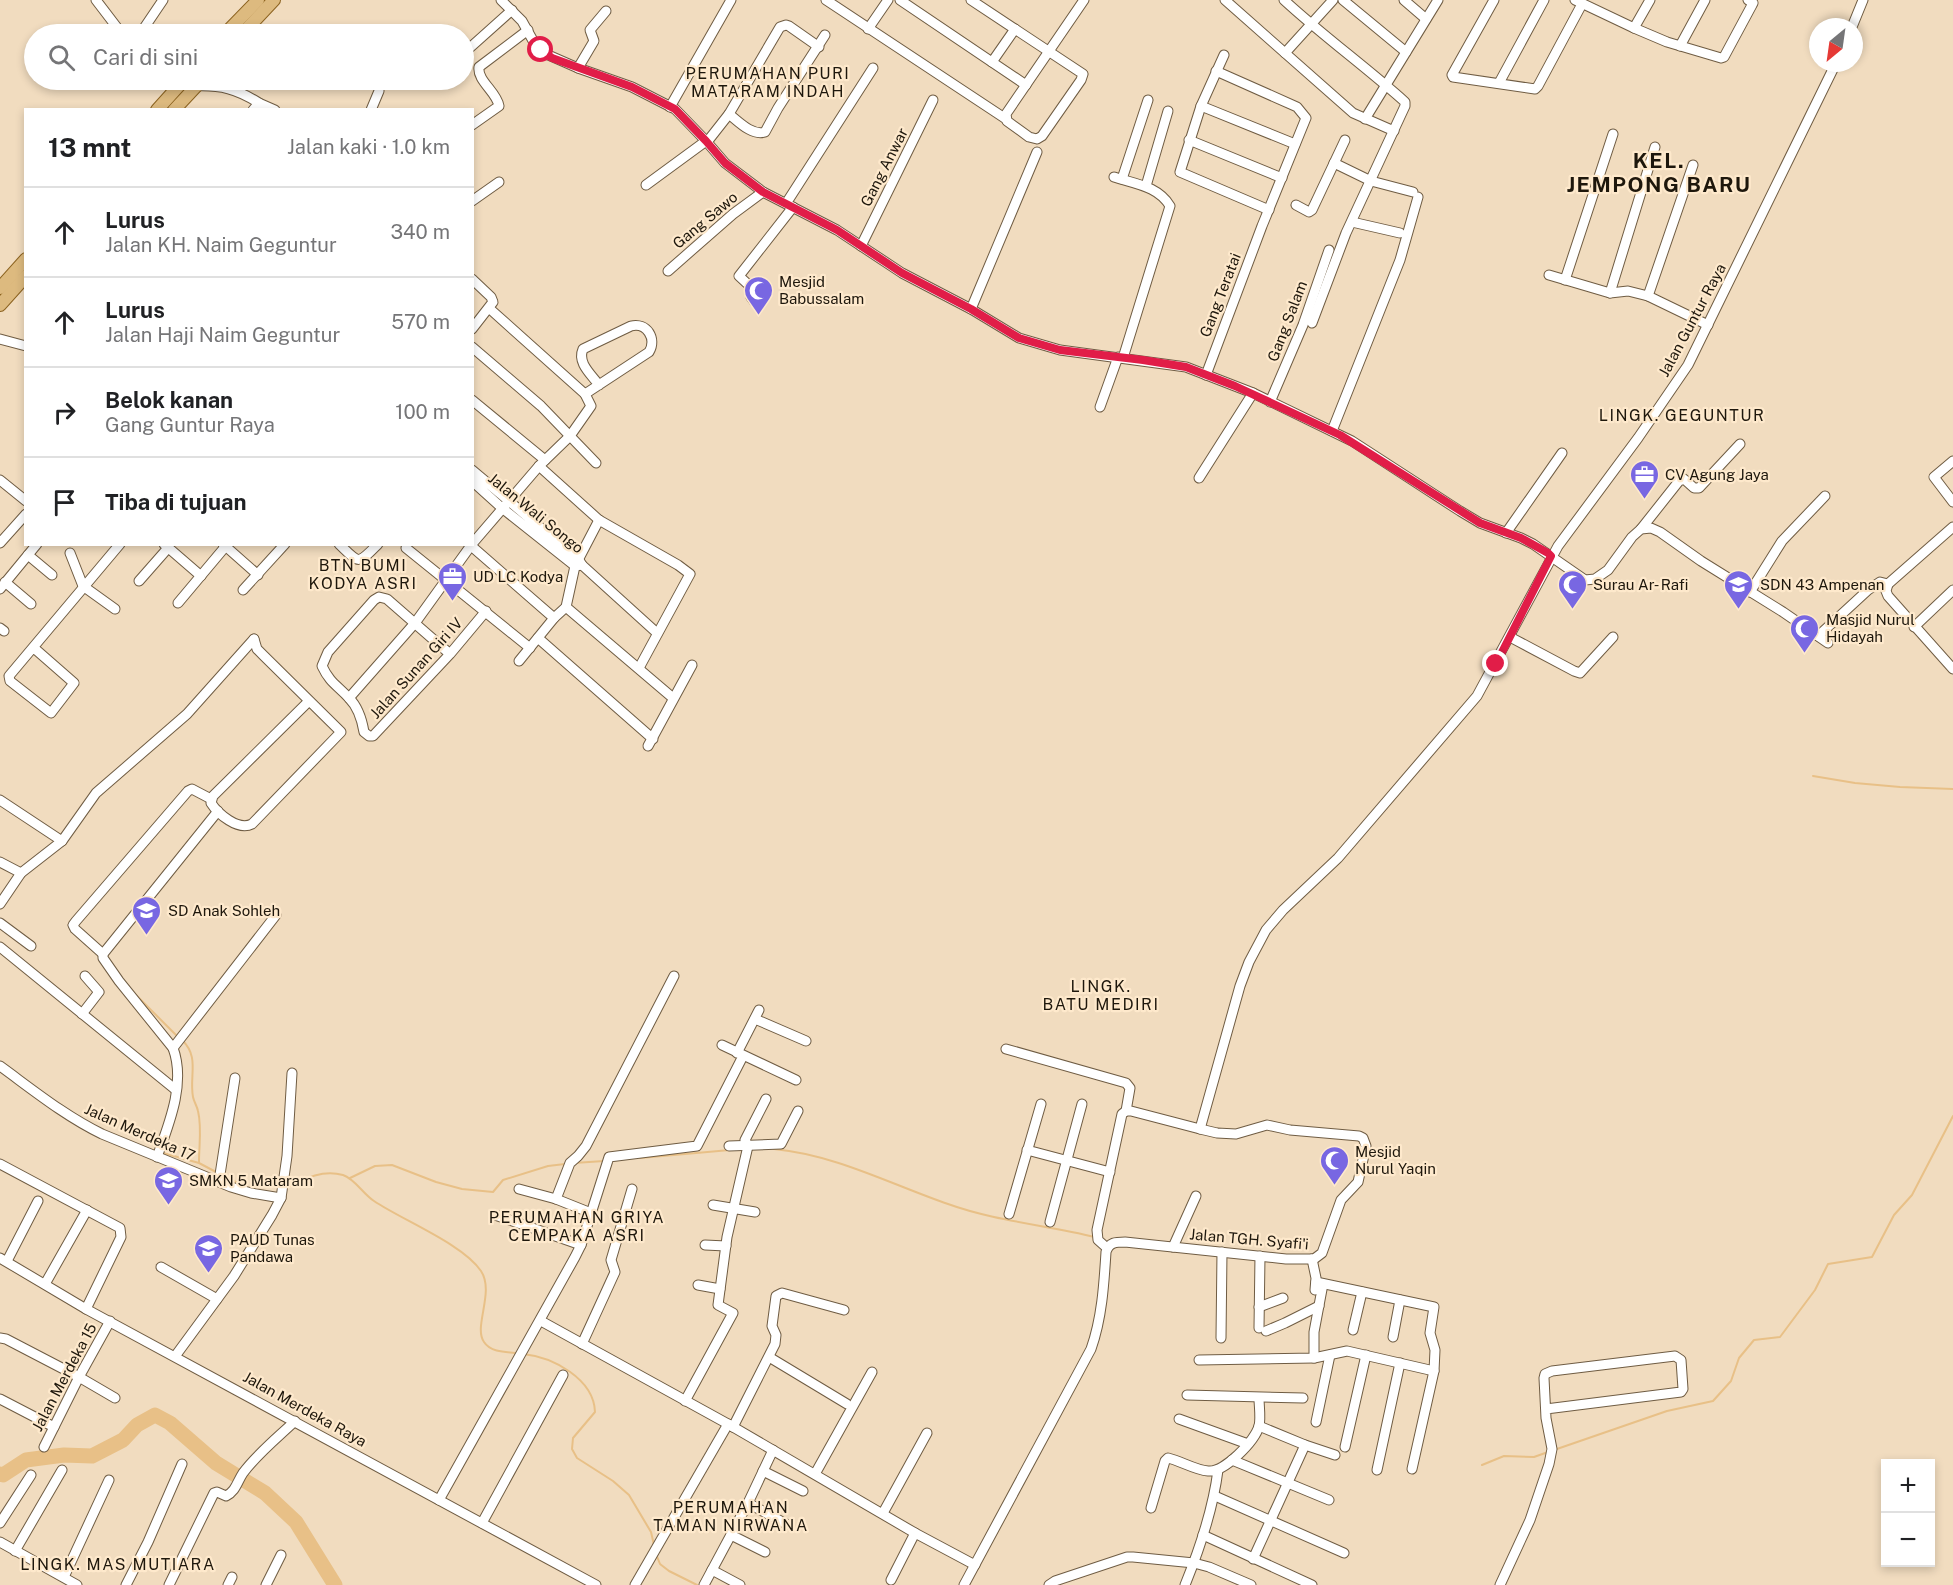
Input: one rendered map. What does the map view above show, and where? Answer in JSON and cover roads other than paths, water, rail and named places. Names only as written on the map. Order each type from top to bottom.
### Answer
[{"type":"main road","points":[[246,24],[258,0]]},
{"type":"main road","points":[[239,24],[274,0]]},
{"type":"main road","points":[[159,108],[175,90]]},
{"type":"main road","points":[[176,108],[193,90]]},
{"type":"main road","points":[[0,288],[24,262]]},
{"type":"main road","points":[[0,305],[24,278]]},
{"type":"street","points":[[96,0],[114,24]]},
{"type":"street","points":[[147,24],[163,0]]},
{"type":"street","points":[[501,0],[528,30],[536,46],[546,54],[632,87],[670,107],[681,114],[725,163],[763,192],[837,230],[902,273],[971,309],[1019,338],[1060,350],[1118,360],[1186,367],[1251,397],[1270,402],[1332,431],[1480,523],[1521,538],[1549,561],[1581,578],[1595,579],[1608,570],[1632,537],[1679,481],[1684,479],[1694,488],[1699,488],[1740,444]]},
{"type":"street","points":[[670,107],[731,0]]},
{"type":"street","points":[[826,0],[1006,119],[1029,137],[1039,139],[1081,80],[1082,72],[971,0]]},
{"type":"street","points":[[868,29],[888,0]]},
{"type":"street","points":[[900,0],[1026,86]]},
{"type":"street","points":[[1006,119],[1006,114],[1084,0]]},
{"type":"street","points":[[1225,0],[1353,113],[1394,131]]},
{"type":"street","points":[[1284,0],[1405,102],[1404,110],[1352,222],[1312,323]]},
{"type":"street","points":[[1285,53],[1333,0]]},
{"type":"street","points":[[1343,0],[1406,52]]},
{"type":"street","points":[[1404,0],[1426,19]]},
{"type":"street","points":[[1365,119],[1438,0]]},
{"type":"street","points":[[1494,0],[1452,75],[1455,78],[1533,89],[1538,86],[1579,2],[1596,4],[1634,28],[1718,59],[1724,57],[1752,1]]},
{"type":"street","points":[[1498,83],[1544,0]]},
{"type":"street","points":[[1634,28],[1650,0]]},
{"type":"street","points":[[1680,46],[1704,0]]},
{"type":"street","points":[[1856,18],[1863,1]]},
{"type":"street","points":[[474,44],[512,10]]},
{"type":"street","points":[[578,68],[594,41],[590,30],[606,10]]},
{"type":"street","points":[[646,185],[707,141],[729,114],[780,27],[786,24],[819,47]]},
{"type":"street","points":[[992,62],[1015,29]]},
{"type":"street","points":[[474,124],[499,106],[498,100],[479,73],[479,67],[528,30]]},
{"type":"street","points":[[729,114],[753,132],[761,134],[765,132],[825,35]]},
{"type":"street","points":[[1224,55],[1201,106],[1180,172],[1269,210]]},
{"type":"street","points":[[754,301],[751,297],[753,289],[739,276],[790,205],[873,68]]},
{"type":"street","name":"Gang Teratai","points":[[1206,375],[1262,226],[1306,118],[1298,107],[1216,72]]},
{"type":"street","name":"Jalan Guntur Raya","points":[[1200,1129],[1247,965],[1266,930],[1281,912],[1340,856],[1477,696],[1510,638],[1549,561],[1638,438],[1690,361],[1832,72]]},
{"type":"street","points":[[233,90],[247,95],[256,106]]},
{"type":"street","points":[[372,108],[379,90]]},
{"type":"street","name":"Gang Anwar","points":[[861,246],[933,100]]},
{"type":"street","points":[[1100,408],[1170,206],[1159,192],[1118,178],[1148,100]]},
{"type":"street","points":[[1201,106],[1295,144]]},
{"type":"street","points":[[1146,186],[1168,111]]},
{"type":"street","points":[[1565,280],[1613,134]]},
{"type":"street","points":[[1189,140],[1282,178]]},
{"type":"street","points":[[1296,205],[1311,212],[1345,140]]},
{"type":"street","points":[[1610,293],[1655,147]]},
{"type":"street","points":[[971,309],[1037,152]]},
{"type":"street","points":[[1332,431],[1401,258],[1415,195],[1371,181],[1334,163]]},
{"type":"street","points":[[1648,296],[1693,165]]},
{"type":"street","points":[[474,200],[499,182]]},
{"type":"street","name":"Gang Sawo","points":[[668,272],[733,214],[763,192]]},
{"type":"street","points":[[1352,222],[1400,233]]},
{"type":"street","name":"Gang Salam","points":[[1270,402],[1303,325],[1329,250]]},
{"type":"street","points":[[1549,274],[1610,293],[1628,291],[1648,296],[1708,325]]},
{"type":"street","points":[[474,281],[493,302],[474,327]]},
{"type":"street","points":[[474,541],[542,463],[570,436],[591,404],[585,394],[489,309]]},
{"type":"street","points":[[585,394],[599,385],[649,352],[652,342],[644,327],[638,324],[631,326],[583,349],[581,358],[583,364],[599,385]]},
{"type":"street","points":[[0,339],[24,345]]},
{"type":"street","points":[[474,349],[541,406],[596,463]]},
{"type":"street","points":[[1199,478],[1251,397]]},
{"type":"street","points":[[474,402],[542,463],[600,520],[690,574],[639,668]]},
{"type":"street","points":[[1506,533],[1562,453]]},
{"type":"street","points":[[1953,461],[1934,476],[1953,502]]},
{"type":"street","name":"Jalan Wali Songo","points":[[474,472],[505,504]]},
{"type":"street","points":[[0,480],[24,499]]},
{"type":"street","name":"Jalan Wali Songo","points":[[474,482],[505,504],[578,564],[657,633]]},
{"type":"street","points":[[1750,592],[1782,541],[1826,496]]},
{"type":"street","points":[[0,543],[24,516]]},
{"type":"street","points":[[519,661],[554,618],[566,607],[578,564],[600,520]]},
{"type":"street","points":[[1953,527],[1888,584],[1886,589],[1888,596],[1953,669]]},
{"type":"street","points":[[1641,529],[1655,529],[1828,643]]},
{"type":"street","points":[[31,604],[3,586],[35,546]]},
{"type":"street","points":[[34,648],[74,683],[51,713],[9,680],[9,676],[118,546]]},
{"type":"street","points":[[140,581],[166,546],[201,576]]},
{"type":"street","points":[[178,603],[224,546],[258,575]]},
{"type":"street","points":[[243,590],[283,546]]},
{"type":"street","points":[[341,546],[359,561],[376,546]]},
{"type":"street","points":[[450,654],[415,623],[386,598],[379,597],[327,652],[322,666],[328,679],[349,698],[415,623],[470,546]]},
{"type":"street","points":[[472,546],[554,618]]},
{"type":"street","points":[[406,548],[530,648]]},
{"type":"street","points":[[70,554],[83,586],[115,609]]},
{"type":"street","points":[[28,555],[52,575]]},
{"type":"street","points":[[1818,636],[1868,590],[1880,582],[1888,584]]},
{"type":"street","points":[[1914,627],[1953,590]]},
{"type":"street","points":[[566,607],[673,698]]},
{"type":"street","name":"Jalan Sunan Giri IV","points":[[349,698],[360,717],[364,732],[370,736],[376,734],[450,654],[486,611]]},
{"type":"street","points":[[1510,638],[1580,673],[1613,637]]},
{"type":"street","points":[[538,638],[651,743],[692,665]]},
{"type":"street","points":[[0,904],[21,873],[62,841],[96,793],[187,714],[254,639],[263,655],[341,732],[252,824],[241,826],[218,811],[211,803],[212,798],[309,701]]},
{"type":"street","points":[[177,1042],[119,981],[108,966],[103,954],[73,925],[188,791],[196,790],[212,798]]},
{"type":"street","points":[[0,800],[62,841]]},
{"type":"street","points":[[103,954],[218,811]]},
{"type":"street","points":[[0,862],[21,873]]},
{"type":"street","points":[[159,1153],[176,1090],[177,1042],[276,915]]},
{"type":"street","points":[[0,923],[30,946]]},
{"type":"street","points":[[0,947],[176,1090]]},
{"type":"street","points":[[82,1014],[99,992],[85,976]]},
{"type":"street","points":[[555,1199],[568,1166],[585,1146],[674,976]]},
{"type":"street","points":[[439,1500],[526,1348],[581,1245],[609,1156],[697,1146],[757,1015],[806,1041]]},
{"type":"street","points":[[722,1045],[796,1080]]},
{"type":"street","points":[[964,1585],[1091,1349],[1097,1330],[1107,1248],[1098,1237],[1120,1119],[1126,1111],[1130,1088],[1126,1083],[1006,1049]]},
{"type":"street","name":"Jalan Merdeka 17","points":[[0,1066],[82,1124],[220,1177],[251,1193],[281,1196]]},
{"type":"street","points":[[176,1356],[258,1238],[281,1196],[284,1183],[292,1073]]},
{"type":"street","points":[[220,1177],[235,1078]]},
{"type":"street","points":[[685,1401],[733,1313],[718,1305],[726,1246],[748,1146],[746,1140],[766,1099]]},
{"type":"street","points":[[1010,1214],[1041,1104]]},
{"type":"street","points":[[1050,1222],[1082,1104]]},
{"type":"street","points":[[729,1146],[781,1144],[798,1111]]},
{"type":"street","points":[[1126,1111],[1200,1129]]},
{"type":"street","name":"Jalan TGH. Syafi'i","points":[[1107,1248],[1112,1243],[1118,1242],[1312,1259],[1323,1253],[1339,1204],[1358,1182],[1366,1146],[1363,1138],[1290,1130],[1267,1125],[1236,1134],[1200,1129]]},
{"type":"street","points":[[1027,1150],[1110,1172]]},
{"type":"street","points":[[0,1164],[120,1228],[121,1233],[86,1309]]},
{"type":"street","points":[[519,1188],[591,1213]]},
{"type":"street","points":[[582,1344],[615,1272],[611,1260],[632,1189]]},
{"type":"street","points":[[1173,1247],[1196,1196]]},
{"type":"street","points":[[3,1260],[38,1201]]},
{"type":"street","points":[[713,1205],[755,1212]]},
{"type":"street","points":[[45,1284],[87,1210]]},
{"type":"street","points":[[495,1215],[581,1245]]},
{"type":"street","points":[[705,1245],[726,1246]]},
{"type":"street","points":[[1221,1338],[1222,1252]]},
{"type":"street","points":[[1260,1256],[1259,1307],[1262,1329],[1285,1323],[1319,1306]]},
{"type":"street","points":[[1312,1259],[1318,1285],[1319,1306],[1314,1332],[1314,1358]]},
{"type":"street","name":"Jalan Merdeka Raya","points":[[3,1260],[86,1309],[596,1585]]},
{"type":"street","points":[[162,1267],[217,1299]]},
{"type":"street","points":[[698,1285],[720,1289]]},
{"type":"street","points":[[1318,1285],[1434,1307],[1430,1333],[1435,1350],[1434,1371],[1412,1469]]},
{"type":"street","points":[[1353,1330],[1362,1292]]},
{"type":"street","points":[[635,1585],[769,1357],[776,1337],[772,1326],[772,1314],[776,1296],[782,1293],[844,1310]]},
{"type":"street","points":[[1259,1307],[1283,1298]]},
{"type":"street","points":[[1393,1337],[1400,1300]]},
{"type":"street","name":"Jalan Merdeka 15","points":[[44,1447],[110,1321]]},
{"type":"street","points":[[541,1321],[975,1565]]},
{"type":"street","points":[[0,1338],[6,1339],[116,1398]]},
{"type":"street","points":[[1199,1360],[1314,1358],[1347,1351],[1434,1371]]},
{"type":"street","points":[[1316,1422],[1330,1355]]},
{"type":"street","points":[[1345,1447],[1366,1355]]},
{"type":"street","points":[[1500,1585],[1530,1520],[1549,1464],[1552,1449],[1546,1410],[1544,1378],[1547,1372],[1676,1356],[1681,1360],[1683,1389],[1681,1392],[1546,1410]]},
{"type":"street","points":[[769,1357],[847,1404]]},
{"type":"street","points":[[1377,1470],[1400,1363]]},
{"type":"street","points":[[815,1474],[872,1372]]},
{"type":"street","points":[[482,1523],[563,1375]]},
{"type":"street","points":[[1187,1395],[1303,1398]]},
{"type":"street","points":[[1151,1508],[1165,1461],[1168,1458],[1204,1470],[1218,1470],[1248,1444],[1260,1426],[1259,1398]]},
{"type":"street","points":[[0,1399],[54,1427]]},
{"type":"street","points":[[1179,1419],[1248,1444]]},
{"type":"street","points":[[169,1585],[214,1493],[226,1496],[233,1492],[242,1474],[295,1422]]},
{"type":"street","points":[[1260,1426],[1335,1455]]},
{"type":"street","points":[[883,1513],[927,1433]]},
{"type":"street","points":[[1253,1559],[1305,1445]]},
{"type":"street","points":[[704,1584],[748,1503],[773,1450]]},
{"type":"street","points":[[1232,1460],[1329,1500]]},
{"type":"street","points":[[126,1585],[148,1542],[182,1464]]},
{"type":"street","points":[[15,1551],[62,1470]]},
{"type":"street","points":[[1185,1585],[1215,1496],[1218,1470]]},
{"type":"street","points":[[764,1471],[803,1491]]},
{"type":"street","points":[[0,1523],[31,1475]]},
{"type":"street","points":[[64,1577],[109,1480]]},
{"type":"street","points":[[1215,1496],[1344,1553]]},
{"type":"street","points":[[748,1503],[786,1524]]},
{"type":"street","points":[[891,1580],[915,1533]]},
{"type":"street","points":[[731,1535],[765,1552]]},
{"type":"street","points":[[1203,1535],[1312,1585]]},
{"type":"street","points":[[0,1542],[77,1585]]},
{"type":"street","points":[[266,1585],[281,1555]]},
{"type":"street","points":[[1049,1585],[1127,1557],[1194,1563],[1251,1585]]},
{"type":"street","points":[[712,1570],[740,1585]]},
{"type":"waterway","points":[[1813,776],[1855,783],[1953,789]]},
{"type":"waterway","points":[[133,992],[177,1036]]},
{"type":"waterway","points":[[182,1040],[191,1053],[193,1067],[192,1089],[200,1123],[199,1162]]},
{"type":"waterway","points":[[1554,1450],[1667,1411],[1713,1401],[1731,1381],[1739,1358],[1754,1340],[1780,1337],[1815,1290],[1828,1264],[1872,1257],[1894,1215],[1912,1195],[1953,1116]]},
{"type":"waterway","points":[[774,1149],[819,1157],[966,1210],[1095,1237]]},
{"type":"waterway","points":[[640,1158],[730,1150]]},
{"type":"waterway","points":[[163,1153],[199,1163],[216,1172]]},
{"type":"waterway","points":[[574,1163],[604,1161]]},
{"type":"waterway","points":[[350,1178],[375,1166],[392,1165],[436,1182],[462,1189],[493,1192],[503,1180],[548,1166],[565,1164]]},
{"type":"waterway","points":[[286,1188],[320,1174],[343,1175],[374,1201],[461,1251],[481,1271],[485,1279],[486,1289],[481,1328],[484,1342],[495,1350],[518,1353]]},
{"type":"waterway","points":[[224,1176],[246,1187]]},
{"type":"waterway","points":[[523,1354],[559,1365],[580,1380],[588,1389],[595,1412],[573,1438],[572,1449],[577,1458],[613,1481],[629,1495],[651,1532],[654,1545]]},
{"type":"waterway","points":[[0,1474],[3,1475],[26,1460],[64,1455],[92,1456],[123,1440],[137,1425],[155,1415],[170,1423],[216,1463],[265,1493],[296,1522],[335,1585]]},
{"type":"waterway","points":[[1482,1465],[1504,1456],[1534,1457],[1548,1452]]},
{"type":"waterway","points":[[656,1554],[660,1564],[669,1571],[697,1585]]},
{"type":"place","name":"Mesjid Babussalam","points":[[758,316]]},
{"type":"place","name":"CV Agung Jaya","points":[[1644,500]]},
{"type":"place","name":"UD LC Kodya","points":[[452,602]]},
{"type":"place","name":"Surau Ar- Rafi","points":[[1572,610]]},
{"type":"place","name":"SDN 43 Ampenan","points":[[1739,610]]},
{"type":"place","name":"Masjid Nurul Hidayah","points":[[1805,654]]},
{"type":"place","name":"SD Anak Sohleh","points":[[147,936]]},
{"type":"place","name":"Mesjid Nurul Yaqin","points":[[1334,1186]]},
{"type":"place","name":"SMKN 5 Mataram","points":[[168,1206]]},
{"type":"place","name":"PAUD Tunas Pandawa","points":[[209,1274]]},
{"type":"district","name":"PERUMAHAN PURI MATARAM INDAH","points":[[768,82]]},
{"type":"district","name":"KEL. JEMPONG BARU","points":[[1659,172]]},
{"type":"district","name":"LINGK. GEGUNTUR","points":[[1682,415]]},
{"type":"district","name":"BTN BUMI KODYA ASRI","points":[[363,574]]},
{"type":"district","name":"LINGK. BATU MEDIRI","points":[[1101,995]]},
{"type":"district","name":"PERUMAHAN GRIYA CEMPAKA ASRI","points":[[577,1226]]},
{"type":"district","name":"PERUMAHAN TAMAN NIRWANA","points":[[731,1516]]},
{"type":"district","name":"LINGK. MAS MUTIARA","points":[[118,1564]]}]
